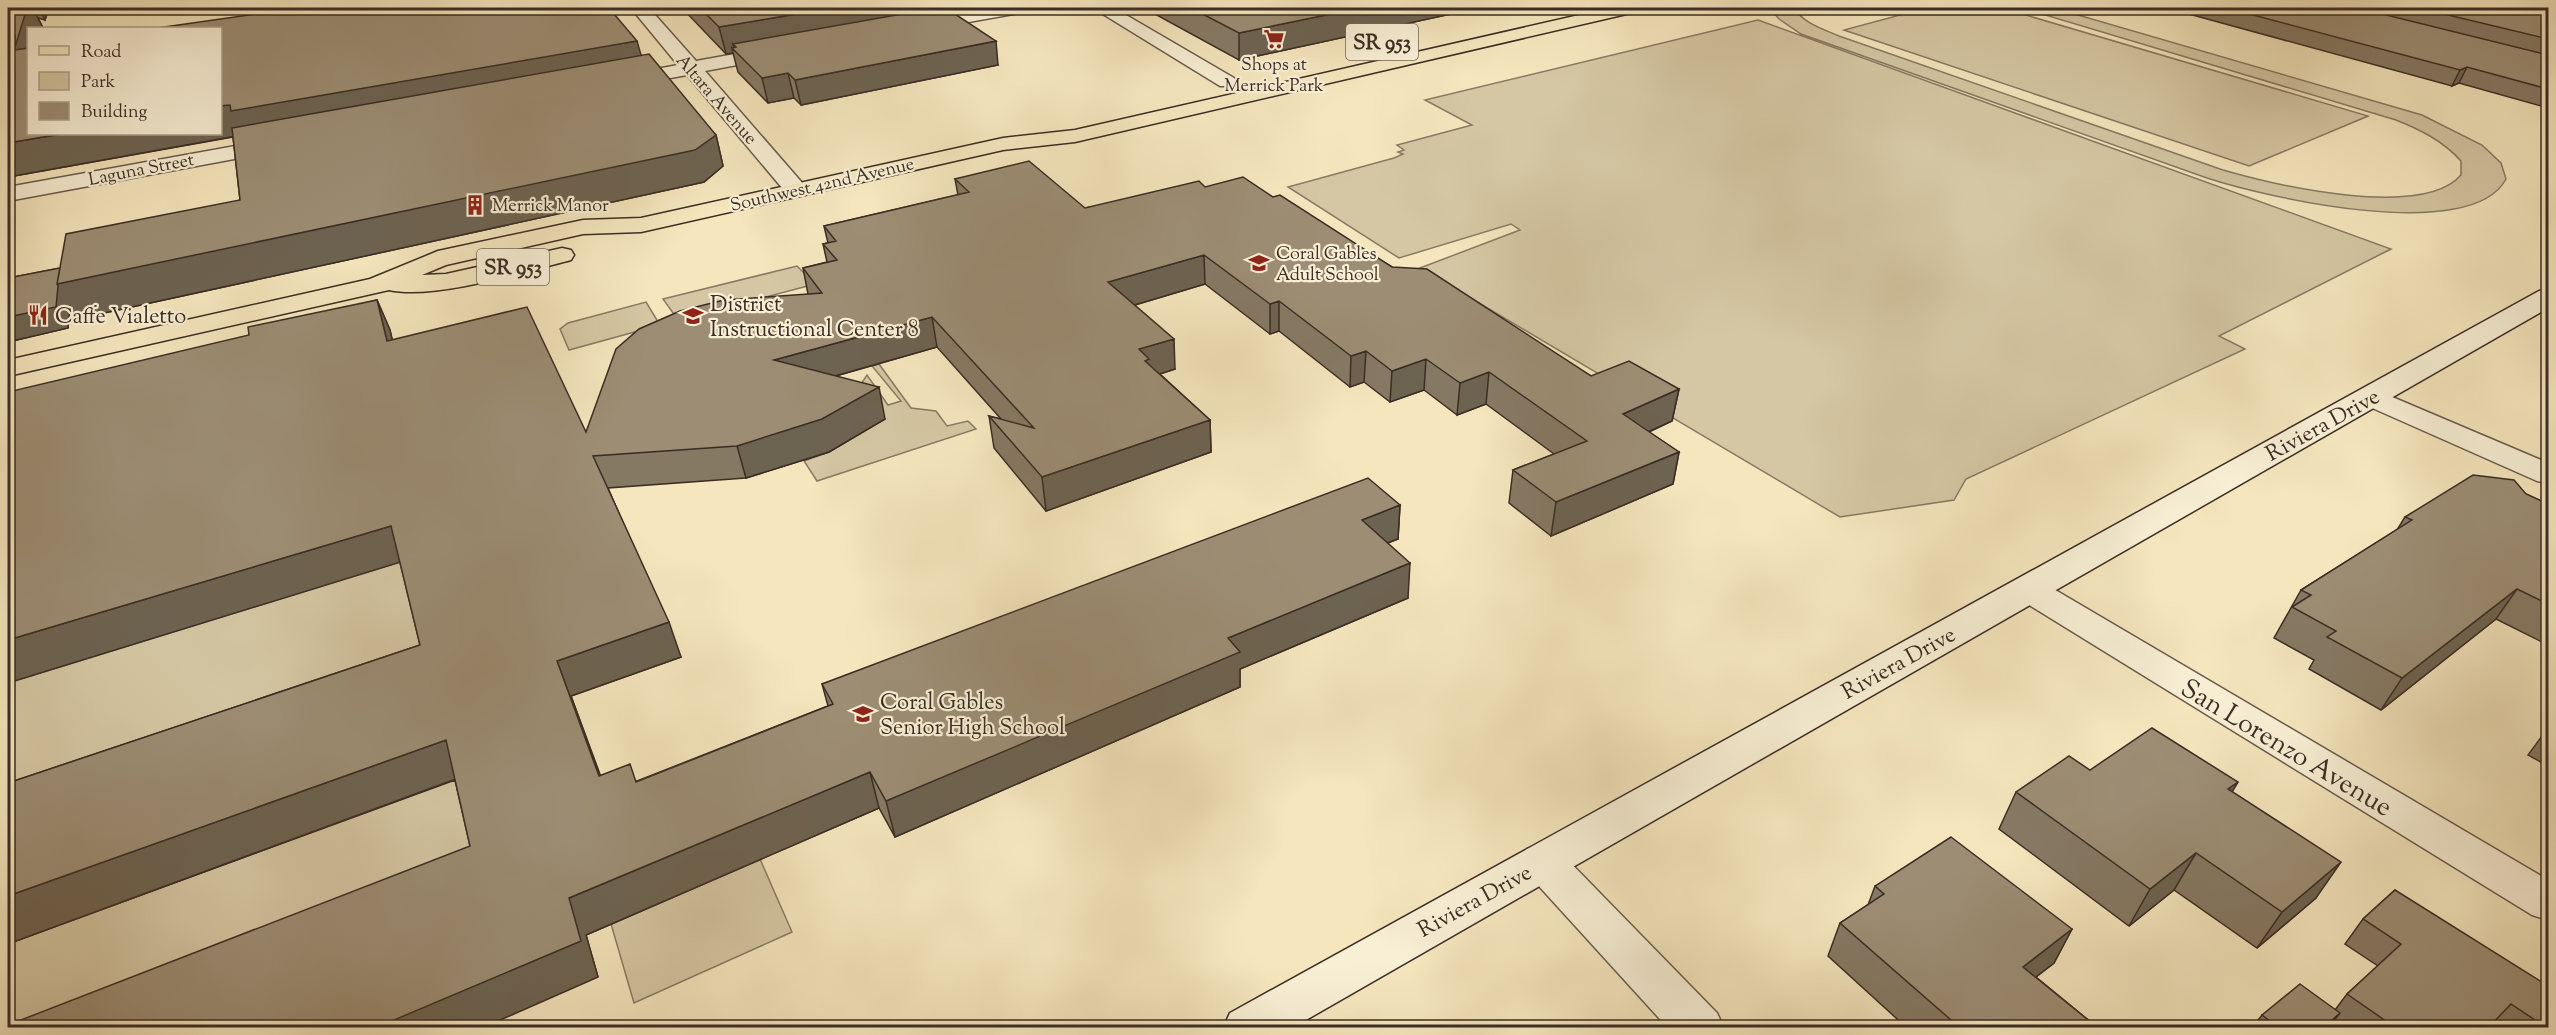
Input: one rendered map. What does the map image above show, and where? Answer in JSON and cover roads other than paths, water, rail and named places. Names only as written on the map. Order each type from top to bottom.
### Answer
[{"type":"main road","name":"Southwest 42nd Avenue","points":[[8,368],[378,285],[446,282],[595,248],[641,225],[1004,144],[1075,136],[1631,8]]},
{"type":"main road","name":"Southwest 42nd Avenue","points":[[1004,144],[1052,121],[1248,76]]},
{"type":"street","name":"Altara Avenue","points":[[640,8],[796,190]]},
{"type":"street","points":[[894,31],[1019,8]]},
{"type":"street","points":[[1102,8],[1227,82]]},
{"type":"street","points":[[607,83],[802,47]]},
{"type":"street","name":"Laguna Street","points":[[8,194],[295,141]]},
{"type":"street","name":"Riviera Drive","points":[[1247,1028],[2548,297]]},
{"type":"street","points":[[2371,397],[2548,474]]},
{"type":"street","name":"San Lorenzo Avenue","points":[[2028,589],[2548,902]]},
{"type":"street","points":[[1542,861],[1700,1028]]},
{"type":"place","name":"Shops at Merrick Park","points":[[1274,39]]},
{"type":"place","name":"Merrick Manor","points":[[475,205]]},
{"type":"place","name":"Coral Gables Adult School","points":[[1259,263]]},
{"type":"place","name":"Caffe Vialetto","points":[[38,315]]},
{"type":"place","name":"District Instructional Center 8","points":[[693,316]]},
{"type":"place","name":"Coral Gables Senior High School","points":[[863,714]]}]
